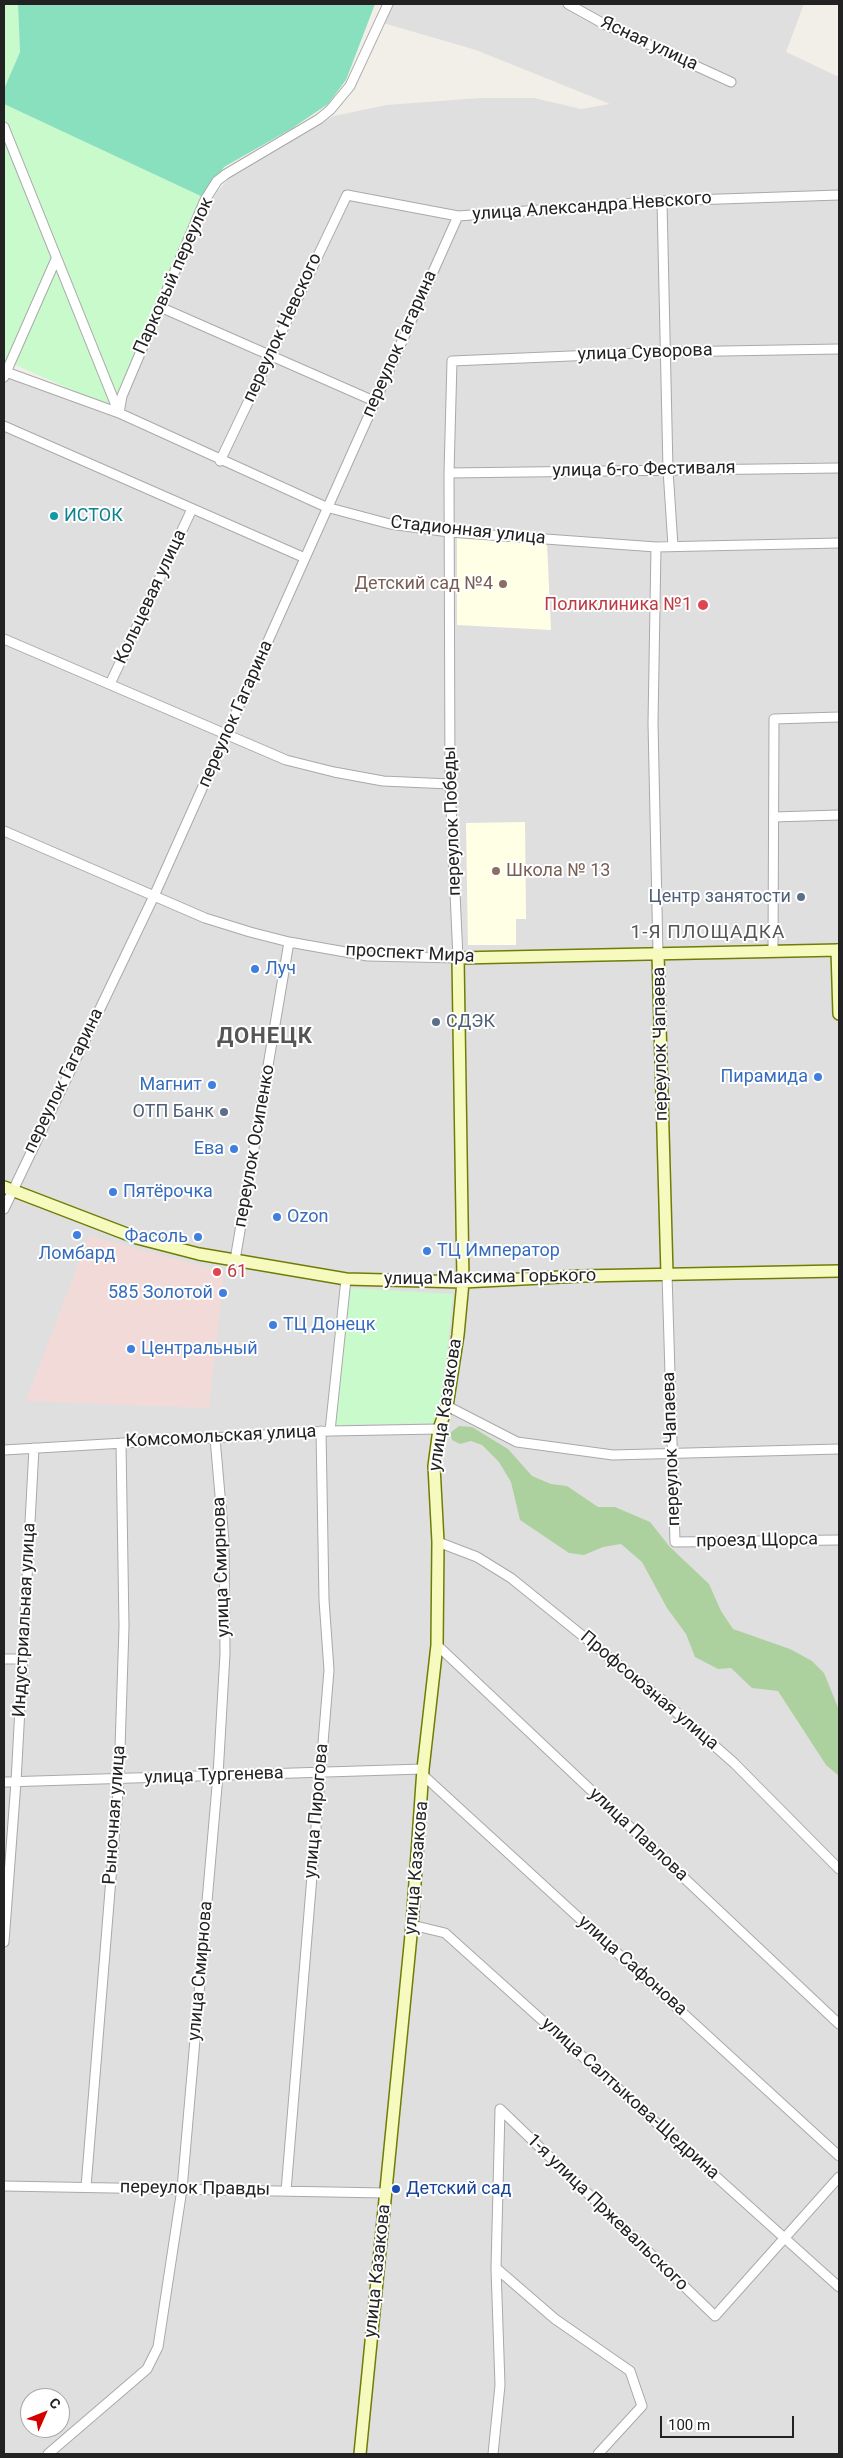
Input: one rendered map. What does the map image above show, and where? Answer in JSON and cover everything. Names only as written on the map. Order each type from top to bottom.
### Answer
[{"type":"main road","name":"проспект Мира","points":[[458,958],[838,950]]},
{"type":"main road","points":[[838,950],[839,1014]]},
{"type":"main road","name":"переулок Чапаева","points":[[658,954],[667,1274]]},
{"type":"main road","name":"переулок Победы","points":[[458,958],[462,1282]]},
{"type":"main road","name":"улица Максима Горького","points":[[7,1189],[137,1238],[199,1254],[346,1279],[462,1282],[667,1274],[839,1271]]},
{"type":"main road","name":"улица Казакова","points":[[360,2454],[412,1925],[424,1772],[437,1645],[438,1542],[434,1466],[439,1429],[447,1406],[458,1334],[462,1282]]},
{"type":"street","name":"Парковый переулок","points":[[119,413],[122,396],[205,200],[217,181],[319,119],[330,110],[350,86],[388,4]]},
{"type":"street","name":"Ясная улица","points":[[568,4],[604,24],[730,82]]},
{"type":"street","points":[[4,127],[119,413]]},
{"type":"street","name":"улица Александра Невского","points":[[347,195],[458,216],[662,200],[839,195]]},
{"type":"street","name":"переулок Невского","points":[[220,461],[347,195]]},
{"type":"street","points":[[662,200],[668,470],[673,546]]},
{"type":"street","name":"переулок Гагарина","points":[[4,1209],[7,1189],[154,896],[326,507],[458,216]]},
{"type":"street","points":[[5,375],[56,259]]},
{"type":"street","points":[[160,307],[374,401]]},
{"type":"street","name":"улица Суворова","points":[[452,361],[665,352],[839,349]]},
{"type":"street","name":"переулок Победы","points":[[452,361],[449,473],[450,784],[458,958]]},
{"type":"street","name":"Стадионная улица","points":[[5,375],[119,413],[220,461],[326,507],[390,524],[450,532],[656,546],[839,543]]},
{"type":"street","points":[[4,426],[305,558]]},
{"type":"street","name":"улица 6-го Фестиваля","points":[[449,473],[839,468]]},
{"type":"street","name":"Кольцевая улица","points":[[110,684],[192,509]]},
{"type":"street","name":"переулок Чапаева","points":[[656,546],[653,723],[658,954]]},
{"type":"street","name":"Кольцевая улица","points":[[4,639],[286,760],[334,772],[383,781],[450,784]]},
{"type":"street","points":[[773,952],[774,719],[839,717]]},
{"type":"street","points":[[774,817],[839,815]]},
{"type":"street","name":"проспект Мира","points":[[4,831],[205,918],[289,942],[368,956],[458,958]]},
{"type":"street","name":"переулок Осипенко","points":[[235,1260],[289,942]]},
{"type":"street","name":"переулок Чапаева","points":[[667,1274],[675,1542]]},
{"type":"street","name":"улица Пирогова","points":[[286,2191],[329,1670],[324,1600],[326,1431],[346,1279]]},
{"type":"street","points":[[447,1406],[517,1442],[613,1455],[839,1450]]},
{"type":"street","name":"Комсомольская улица","points":[[4,1450],[326,1431],[439,1429]]},
{"type":"street","name":"улица Смирнова","points":[[48,2454],[148,2369],[158,2347],[182,2189],[218,1775],[225,1654],[224,1541],[215,1438]]},
{"type":"street","name":"Рыночная улица","points":[[86,2187],[119,1778],[124,1627],[121,1443]]},
{"type":"street","name":"Индустриальная улица","points":[[4,1942],[16,1782],[34,1448]]},
{"type":"street","name":"проезд Щорса","points":[[675,1542],[839,1540]]},
{"type":"street","name":"Профсоюзная улица","points":[[438,1542],[477,1557],[511,1578],[660,1698],[734,1763],[839,1869]]},
{"type":"street","name":"улица Павлова","points":[[437,1645],[839,2024]]},
{"type":"street","points":[[4,1659],[23,1659]]},
{"type":"street","name":"улица Тургенева","points":[[4,1782],[320,1772],[424,1772]]},
{"type":"street","name":"улица Сафонова","points":[[424,1772],[839,2156]]},
{"type":"street","name":"улица Салтыкова-Щедрина","points":[[412,1925],[445,1933],[839,2287]]},
{"type":"street","name":"1-я улица Пржевальского","points":[[496,2268],[500,2109],[715,2316],[784,2238]]},
{"type":"street","points":[[784,2238],[839,2177]]},
{"type":"street","name":"переулок Правды","points":[[4,2186],[386,2193]]},
{"type":"street","points":[[496,2268],[555,2318],[630,2371],[642,2406],[598,2454]]},
{"type":"street","points":[[493,2454],[500,2385],[496,2268]]},
{"type":"shaded area","points":[[390,4],[804,4],[786,52],[839,77],[839,2454],[4,2454],[4,365],[113,409],[216,193],[232,175],[334,116],[387,105],[480,98],[534,98],[581,109],[610,104],[476,50],[383,23]]},
{"type":"shaded area","name":"Детский сад №4","points":[[457,536],[547,544],[551,630],[457,625]]},
{"type":"shaded area","name":"Школа № 13","points":[[525,822],[526,919],[516,919],[516,945],[468,945],[466,823]]},
{"type":"shaded area","name":"Центральный","points":[[89,1236],[224,1272],[209,1408],[26,1401]]},
{"type":"green space","points":[[4,4],[18,4],[20,52],[4,89]]},
{"type":"green space","points":[[18,4],[375,4],[346,80],[328,104],[291,129],[224,167],[205,198],[4,104],[4,89],[20,52]]},
{"type":"green space","points":[[4,104],[205,198],[111,407],[4,360]]},
{"type":"green space","points":[[349,1288],[453,1294],[441,1414],[434,1423],[334,1425]]},
{"type":"green space","points":[[459,1426],[472,1427],[508,1449],[532,1476],[551,1484],[567,1486],[598,1507],[615,1507],[650,1522],[670,1547],[709,1584],[721,1611],[733,1629],[790,1649],[812,1661],[824,1673],[839,1710],[839,1776],[826,1765],[778,1691],[752,1688],[731,1668],[718,1669],[695,1657],[686,1634],[667,1608],[642,1562],[621,1544],[603,1547],[584,1555],[569,1553],[520,1520],[511,1482],[499,1462],[482,1445],[471,1441],[460,1444],[452,1440],[450,1433]]},
{"type":"place","name":"ИСТОК","points":[[54,516]]},
{"type":"place","name":"Детский сад №4","points":[[503,584]]},
{"type":"place","name":"Поликлиника №1","points":[[703,605]]},
{"type":"place","name":"Школа № 13","points":[[496,871]]},
{"type":"place","name":"Центр занятости","points":[[801,897]]},
{"type":"place","name":"Луч","points":[[255,969]]},
{"type":"place","name":"СДЭК","points":[[436,1022]]},
{"type":"place","name":"Пирамида","points":[[818,1077]]},
{"type":"place","name":"Магнит","points":[[212,1085]]},
{"type":"place","name":"ОТП Банк","points":[[224,1112]]},
{"type":"place","name":"Ева","points":[[234,1149]]},
{"type":"place","name":"Пятёрочка","points":[[113,1192]]},
{"type":"place","name":"Ozon","points":[[277,1217]]},
{"type":"place","name":"Ломбард","points":[[77,1235]]},
{"type":"place","name":"Фасоль","points":[[198,1237]]},
{"type":"place","name":"ТЦ Император","points":[[427,1251]]},
{"type":"place","name":"61","points":[[217,1272]]},
{"type":"place","name":"585 Золотой","points":[[223,1293]]},
{"type":"place","name":"ТЦ Донецк","points":[[273,1325]]},
{"type":"place","name":"Центральный","points":[[131,1349]]},
{"type":"place","name":"Детский сад","points":[[396,2189]]},
{"type":"district","name":"1-Я ПЛОЩАДКА","points":[[708,933]]},
{"type":"district","name":"ДОНЕЦК","points":[[265,1037]]}]
